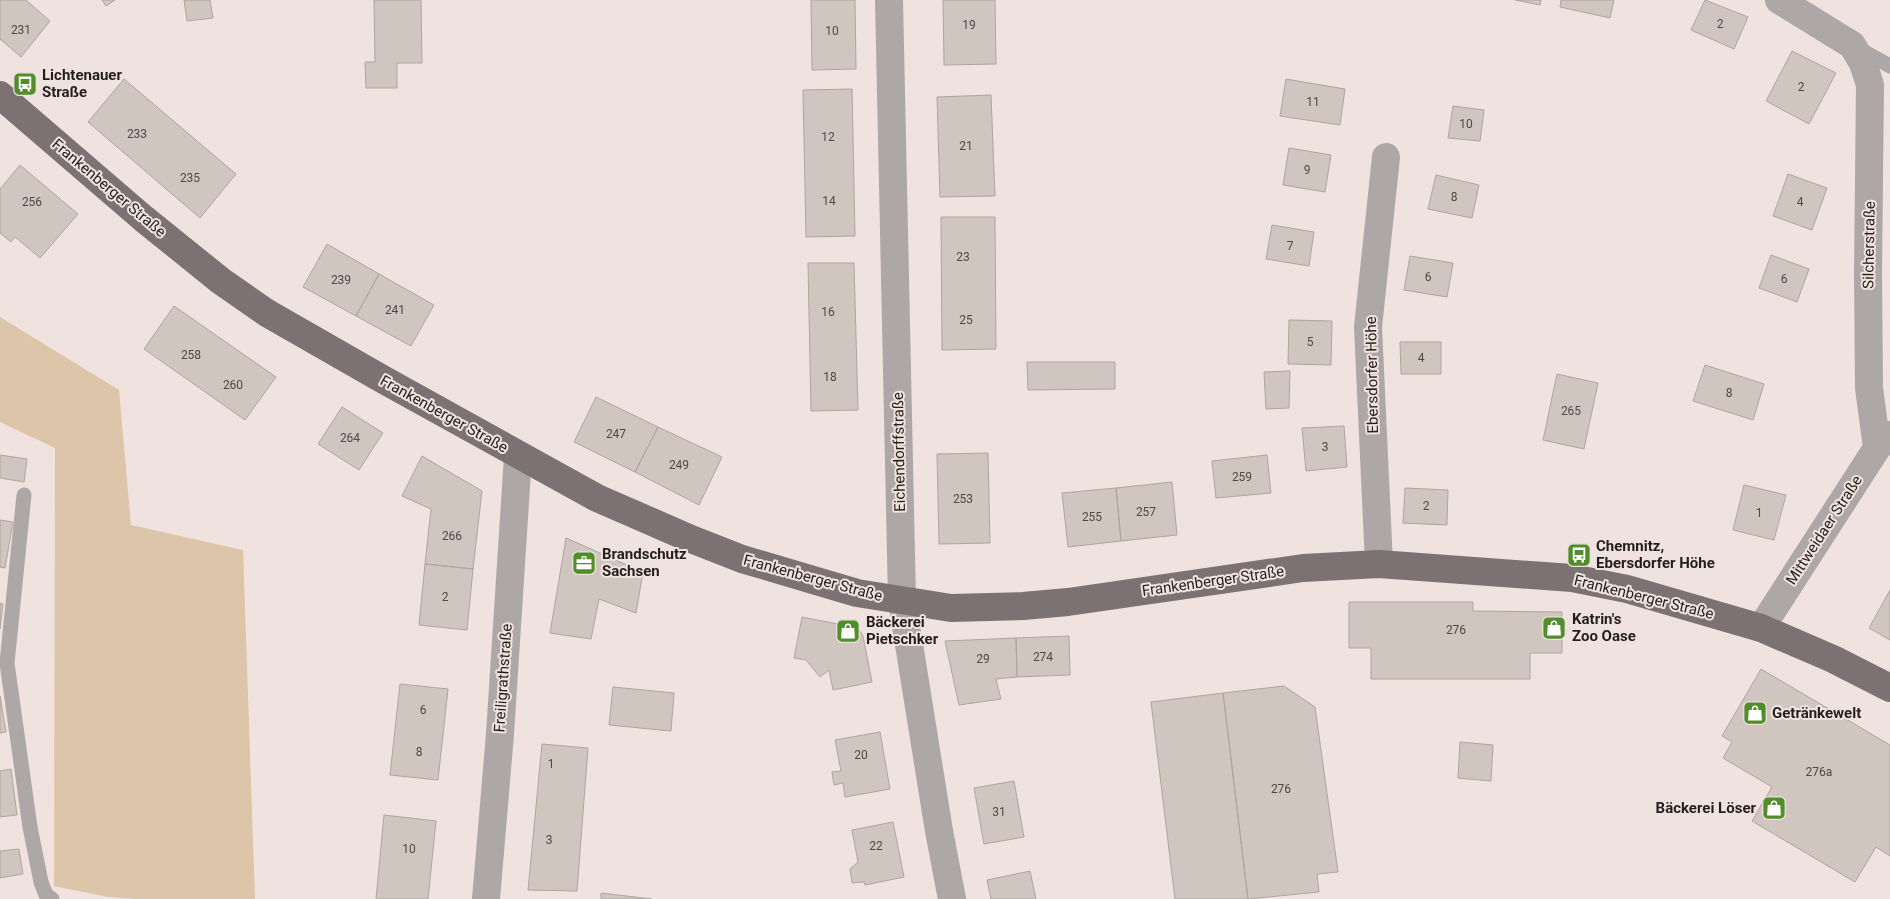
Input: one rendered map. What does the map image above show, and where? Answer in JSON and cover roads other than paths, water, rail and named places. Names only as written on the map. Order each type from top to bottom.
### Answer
[{"type":"main road","name":"Frankenberger Straße","points":[[0,95],[144,219],[221,281],[267,313],[518,456],[597,498],[742,559],[857,593],[951,608],[1023,606],[1068,602],[1303,568],[1379,564],[1572,578],[1636,592],[1761,628],[1833,659],[1890,688]]},
{"type":"street","name":"Eichendorffstraße","points":[[889,0],[902,601],[952,899]]},
{"type":"street","points":[[1779,0],[1852,45]]},
{"type":"street","name":"Silcherstraße","points":[[1852,45],[1863,63],[1870,85],[1869,388],[1884,440]]},
{"type":"street","name":"Ebersdorfer Höhe","points":[[1379,564],[1368,327],[1386,157]]},
{"type":"street","name":"Mittweidaer Straße","points":[[1761,628],[1884,440]]},
{"type":"street","name":"Freiligrathstraße","points":[[486,899],[500,734],[518,456]]},
{"type":"lane","points":[[1852,45],[1890,66]]},
{"type":"lane","points":[[24,495],[7,663],[30,827],[41,882],[46,895],[52,899]]},
{"type":"place","name":"Lichtenauer Straße","points":[[25,84]]},
{"type":"place","name":"Chemnitz, Ebersdorfer Höhe","points":[[1579,555]]},
{"type":"place","name":"Brandschutz Sachsen","points":[[584,563]]},
{"type":"place","name":"Katrin's Zoo Oase","points":[[1554,628]]},
{"type":"place","name":"Bäckerei Pietschker","points":[[848,631]]},
{"type":"place","name":"Getränkewelt","points":[[1755,713]]},
{"type":"place","name":"Bäckerei Löser","points":[[1774,808]]}]
